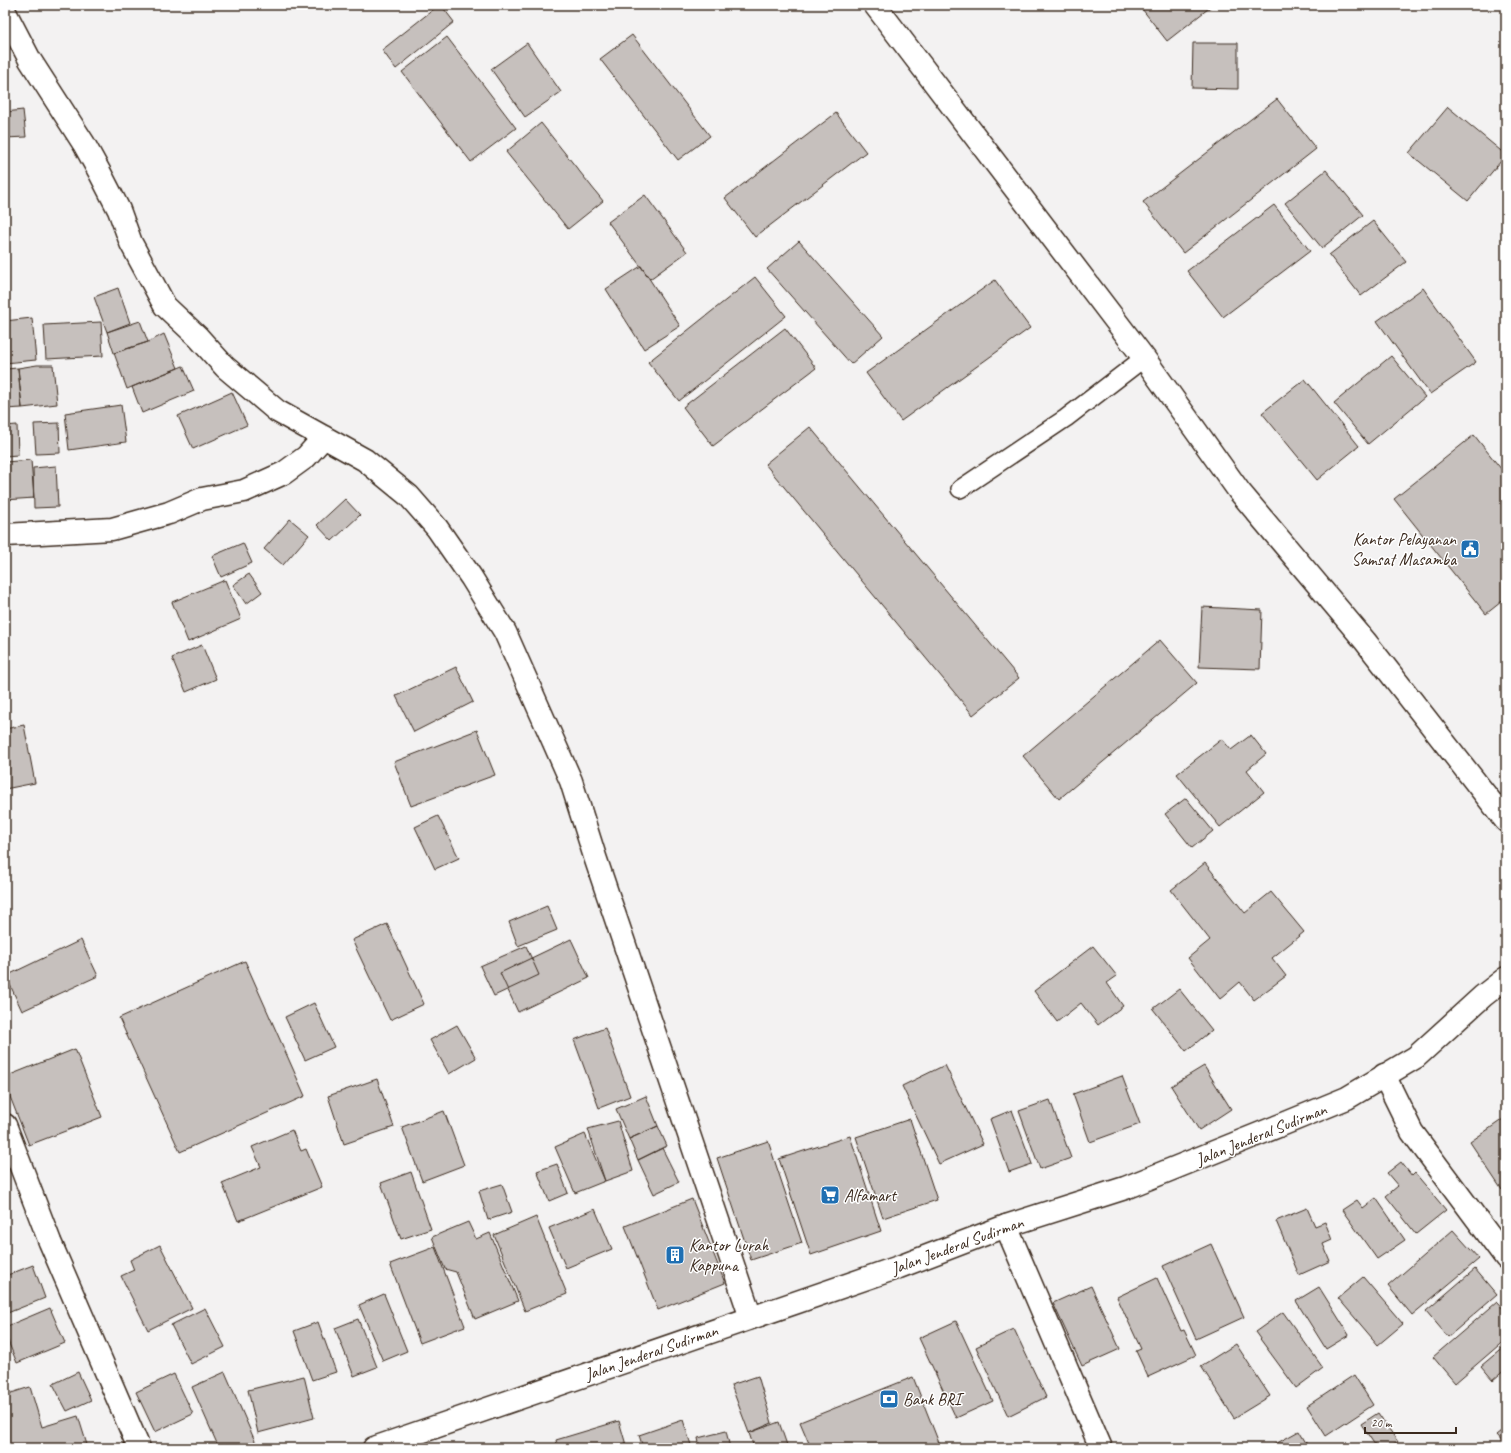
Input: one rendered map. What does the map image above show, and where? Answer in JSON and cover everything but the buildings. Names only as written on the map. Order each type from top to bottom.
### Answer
[{"type":"main road","points":[[875,5],[1144,358],[1239,491],[1365,641],[1506,821]]},
{"type":"main road","points":[[6,15],[30,60],[84,144],[100,173],[119,210],[131,243],[165,306],[198,337],[225,367],[277,411],[365,460],[409,496],[437,528],[471,577],[505,632],[571,781],[595,857],[752,1318]]},
{"type":"main road","points":[[5,535],[112,529],[169,513],[202,499],[244,491],[284,473],[306,457],[324,437]]},
{"type":"main road","name":"Jalan Jenderal Sudirman","points":[[374,1448],[899,1267],[1006,1226],[1125,1188],[1347,1098],[1416,1057],[1483,996],[1506,978]]},
{"type":"main road","points":[[1384,1075],[1412,1132],[1506,1258]]},
{"type":"main road","points":[[5,1125],[50,1242],[139,1448]]},
{"type":"main road","points":[[1006,1226],[1101,1448]]},
{"type":"lane","points":[[960,489],[1066,418],[1144,358]]},
{"type":"place","name":"Kantor Pelayanan Samsat Masamba","points":[[1470,549]]},
{"type":"place","name":"Alfamart","points":[[830,1195]]},
{"type":"place","name":"Kantor Lurah Kappuna","points":[[675,1255]]},
{"type":"place","name":"Bank BRI","points":[[889,1399]]}]
